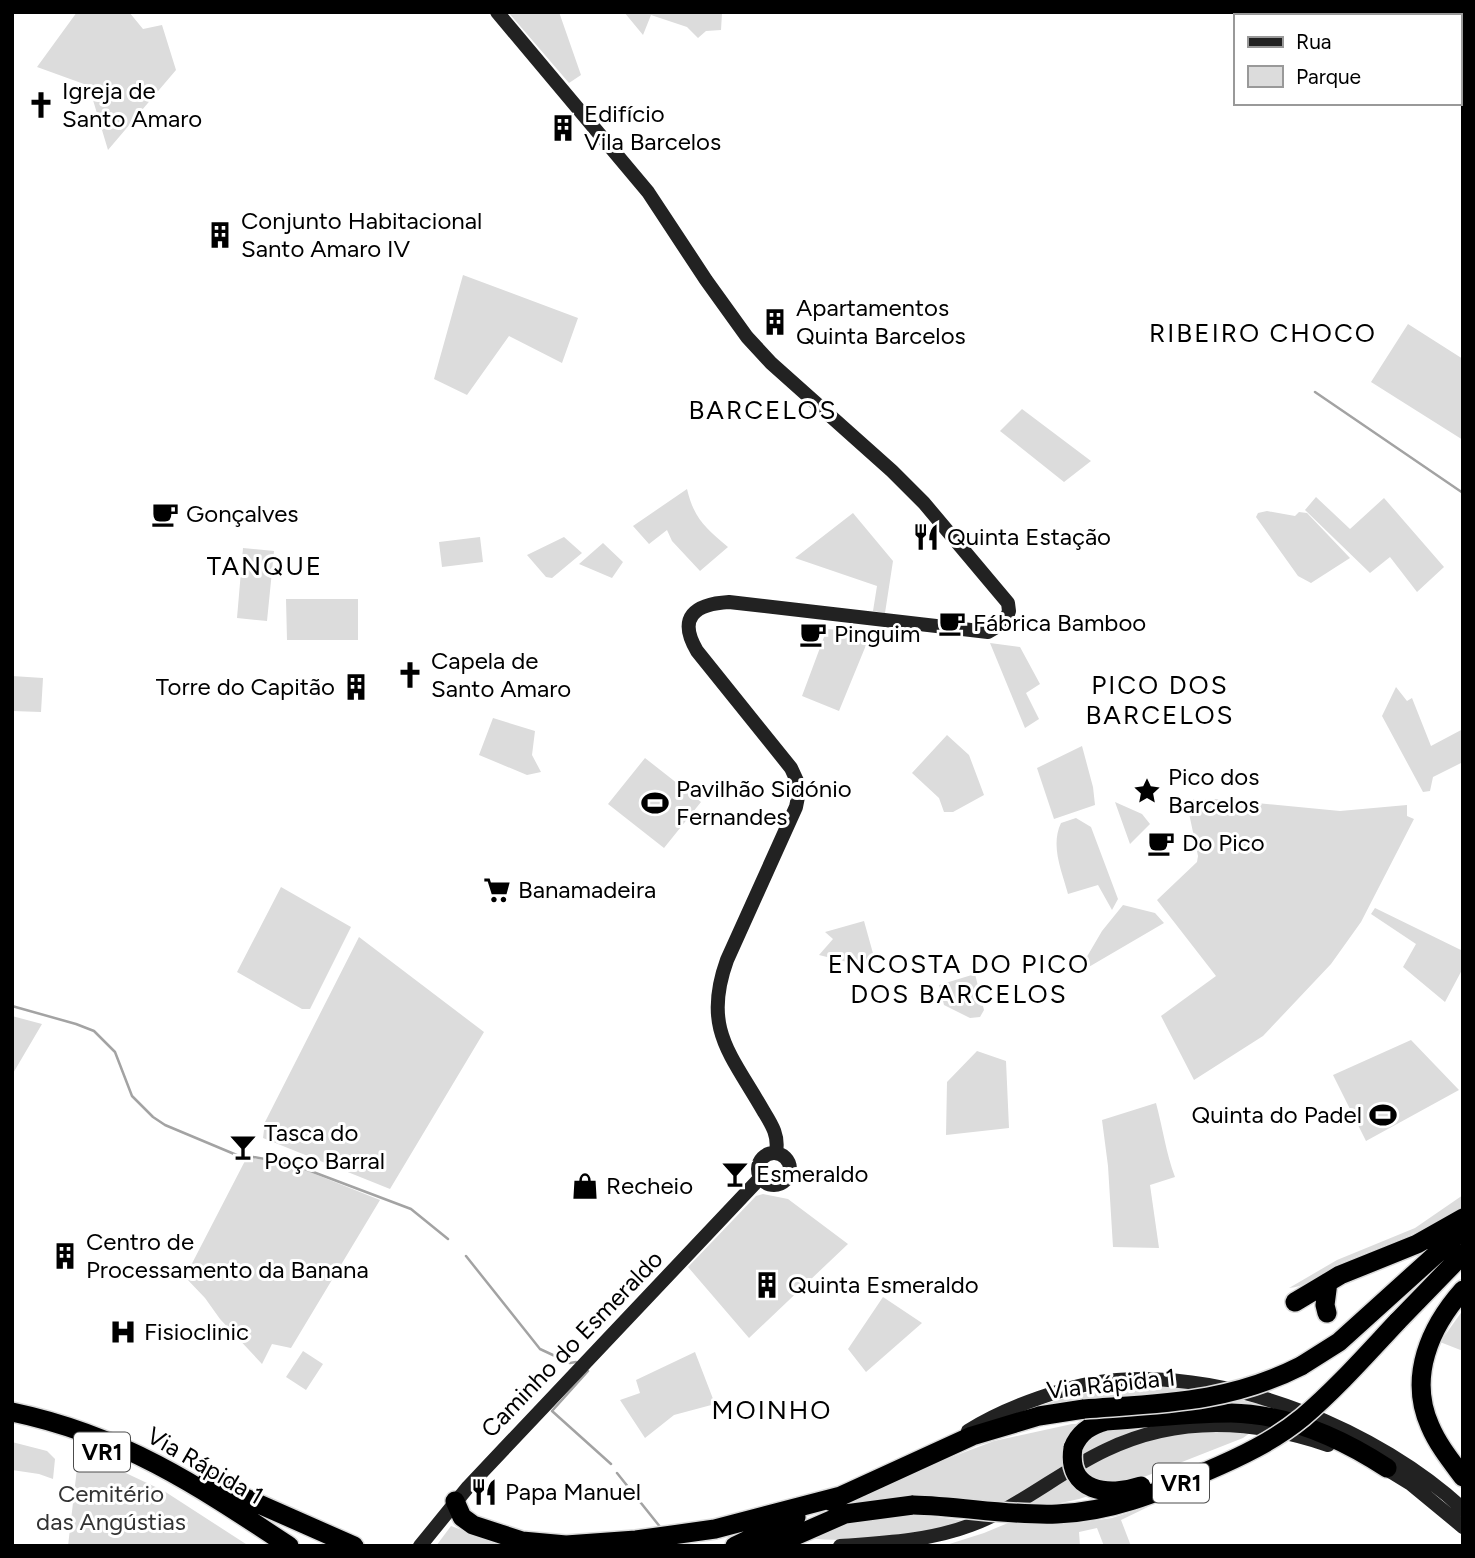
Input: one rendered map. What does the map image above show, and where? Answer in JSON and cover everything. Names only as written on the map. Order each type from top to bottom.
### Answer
[{"type":"highway","points":[[1295,1302],[1368,1262],[1426,1240],[1463,1217]]},
{"type":"highway","name":"Via Rápida 1","points":[[772,1546],[845,1514],[913,1505],[1058,1514],[1102,1509],[1164,1490],[1244,1455],[1289,1427],[1330,1392],[1385,1317],[1463,1230]]},
{"type":"highway","points":[[1387,1468],[1358,1449],[1321,1432],[1254,1415],[1231,1413],[1106,1421],[1082,1432],[1073,1448],[1073,1461],[1081,1479],[1094,1489],[1107,1492],[1135,1488],[1241,1445],[1284,1418],[1324,1383],[1385,1317],[1463,1241]]},
{"type":"highway","name":"Via Rápida 1","points":[[735,1546],[972,1436],[1039,1416],[1084,1409],[1211,1398],[1253,1387],[1301,1366],[1327,1351],[1350,1332],[1385,1317],[1463,1254]]},
{"type":"highway","points":[[1327,1313],[1328,1282]]},
{"type":"highway","points":[[1463,1290],[1444,1313],[1431,1337],[1421,1379],[1423,1407],[1429,1425],[1463,1476]]},
{"type":"highway","name":"Via Rápida 1","points":[[12,1412],[76,1430],[146,1457],[205,1491],[289,1546]]},
{"type":"highway","name":"Via Rápida 1","points":[[12,1425],[73,1441],[139,1468],[202,1504],[265,1546]]},
{"type":"highway","points":[[146,1457],[354,1546]]},
{"type":"highway","points":[[455,1502],[460,1514],[469,1524],[523,1541],[560,1546],[627,1543],[715,1529],[841,1496]]},
{"type":"main road","points":[[497,12],[648,192],[747,337],[771,363],[924,503],[1008,604],[1009,611],[1005,622],[988,632],[729,602],[700,607],[691,617],[688,626],[697,651],[770,739],[792,768],[797,781],[796,807],[727,960],[720,980],[716,1011],[724,1042],[776,1132],[776,1152]]},
{"type":"main road","points":[[776,1152],[788,1160],[790,1165],[789,1176],[776,1185],[766,1183],[758,1167],[762,1158],[776,1152]]},
{"type":"main road","name":"Caminho do Esmeraldo","points":[[420,1546],[455,1502],[761,1177]]},
{"type":"main road","points":[[939,1450],[979,1424],[1052,1393],[1116,1380],[1152,1379],[1202,1384],[1271,1401],[1352,1434],[1441,1499],[1463,1509]]},
{"type":"main road","points":[[840,1546],[914,1540],[973,1525],[1027,1498],[1105,1451],[1146,1434],[1177,1427],[1256,1426],[1324,1443],[1416,1480]]},
{"type":"main road","points":[[1441,1499],[1463,1527]]},
{"type":"green space","points":[[77,12],[129,12],[143,29],[162,25],[176,70],[108,150],[90,90],[84,84],[37,67]]},
{"type":"green space","points":[[508,12],[559,12],[581,75],[569,83]]},
{"type":"green space","points":[[624,12],[724,12],[721,30],[706,31],[698,38],[687,27],[651,15],[643,35]]},
{"type":"green space","points":[[463,275],[578,318],[562,363],[509,336],[467,395],[434,379]]},
{"type":"green space","points":[[1408,324],[1463,359],[1463,440],[1371,382]]},
{"type":"green space","points":[[1022,409],[1091,461],[1064,482],[1000,431]]},
{"type":"green space","points":[[687,489],[693,508],[702,522],[728,547],[700,571],[672,541],[667,530],[649,544],[633,526]]},
{"type":"green space","points":[[1316,497],[1350,529],[1384,498],[1444,567],[1417,592],[1390,557],[1370,573],[1305,510]]},
{"type":"green space","points":[[1267,511],[1295,516],[1299,512],[1307,513],[1350,558],[1311,583],[1298,576],[1256,517],[1258,513]]},
{"type":"green space","points":[[853,513],[893,561],[885,613],[873,611],[877,586],[795,558]]},
{"type":"green space","points":[[480,537],[483,562],[442,567],[439,542]]},
{"type":"green space","points":[[564,537],[582,553],[552,578],[546,577],[527,555]]},
{"type":"green space","points":[[603,543],[623,562],[612,578],[579,564]]},
{"type":"green space","points":[[243,548],[274,551],[267,621],[237,618]]},
{"type":"green space","points":[[286,599],[358,599],[358,640],[287,640]]},
{"type":"green space","points":[[827,629],[871,633],[839,711],[802,696]]},
{"type":"green space","points":[[990,643],[1020,647],[1040,684],[1026,693],[1039,719],[1025,728]]},
{"type":"green space","points":[[12,676],[43,678],[41,712],[12,711]]},
{"type":"green space","points":[[1396,687],[1407,701],[1412,698],[1431,746],[1463,729],[1463,762],[1433,777],[1430,791],[1423,792],[1382,716]]},
{"type":"green space","points":[[493,718],[535,731],[532,755],[541,772],[527,775],[479,755]]},
{"type":"green space","points":[[947,735],[969,755],[984,795],[953,812],[944,812],[939,798],[912,773]]},
{"type":"green space","points":[[1082,746],[1095,805],[1054,819],[1037,768]]},
{"type":"green space","name":"Pavilhão Sidónio Fernandes","points":[[645,758],[701,802],[664,848],[608,804]]},
{"type":"green space","points":[[1186,799],[1215,799],[1340,811],[1407,805],[1407,816],[1414,819],[1361,922],[1331,964],[1263,1036],[1194,1080],[1161,1016],[1216,976],[1157,900],[1197,862]]},
{"type":"green space","points":[[1115,802],[1142,814],[1150,824],[1130,844]]},
{"type":"green space","points":[[1076,818],[1091,827],[1118,899],[1112,910],[1098,885],[1068,894],[1058,858],[1057,841],[1061,823]]},
{"type":"green space","points":[[281,887],[351,927],[310,1009],[302,1009],[237,972]]},
{"type":"green space","points":[[1123,905],[1155,913],[1164,923],[1087,968],[1085,960],[1102,931]]},
{"type":"green space","points":[[1375,908],[1463,951],[1463,968],[1445,1002],[1403,967],[1416,944],[1371,914]]},
{"type":"green space","points":[[864,921],[874,957],[870,966],[819,955],[833,939],[825,932]]},
{"type":"green space","points":[[359,937],[484,1032],[390,1189],[263,1138],[265,1122]]},
{"type":"green space","points":[[975,974],[984,1010],[980,1017],[970,1018],[944,1005],[939,985]]},
{"type":"green space","points":[[12,1016],[42,1024],[12,1075]]},
{"type":"green space","name":"Quinta do Padel","points":[[1411,1040],[1459,1090],[1366,1141],[1333,1075]]},
{"type":"green space","points":[[977,1051],[1006,1061],[1009,1128],[946,1135],[947,1082]]},
{"type":"green space","points":[[1156,1103],[1175,1177],[1150,1185],[1159,1248],[1113,1247],[1102,1120]]},
{"type":"green space","points":[[247,1157],[292,1165],[380,1200],[291,1348],[272,1344],[262,1364],[185,1277]]},
{"type":"green space","name":"Quinta Esmeraldo","points":[[763,1194],[788,1199],[848,1244],[749,1338],[688,1267],[756,1196]]},
{"type":"green space","points":[[1463,1195],[1463,1207],[1434,1224],[1343,1262],[1303,1285],[1289,1288],[1337,1260],[1415,1228]]},
{"type":"green space","points":[[883,1297],[922,1323],[866,1372],[848,1349]]},
{"type":"green space","points":[[1463,1310],[1463,1351],[1440,1342]]},
{"type":"green space","points":[[303,1351],[323,1364],[306,1390],[286,1377]]},
{"type":"green space","points":[[695,1352],[715,1404],[674,1415],[645,1438],[620,1400],[640,1393],[636,1380]]},
{"type":"green space","points":[[1141,1385],[1191,1388],[1280,1409],[1015,1414],[1077,1395]]},
{"type":"green space","points":[[1185,1423],[1254,1430],[1243,1438],[1126,1484],[1047,1506],[935,1497],[851,1506],[850,1502],[928,1466],[994,1441],[1072,1424]]},
{"type":"green space","points":[[12,1442],[47,1451],[55,1459],[53,1479],[12,1470]]},
{"type":"green space","name":"Cemitério das Angústias","points":[[79,1451],[164,1491],[249,1546],[68,1546]]},
{"type":"green space","points":[[1152,1505],[1121,1520],[1131,1546],[1104,1546],[1097,1528],[1079,1532],[1080,1546],[943,1546],[1008,1523],[1078,1523],[1112,1518]]},
{"type":"green space","points":[[896,1515],[967,1521],[907,1536],[845,1540],[804,1538],[847,1523]]},
{"type":"green space","points":[[451,1526],[506,1546],[436,1546]]},
{"type":"waterway","name":"RIBEIRO CHOCO","points":[[1315,392],[1463,493]]},
{"type":"waterway","points":[[12,1006],[94,1031],[115,1052],[132,1096],[153,1117],[165,1125],[244,1156]]},
{"type":"waterway","points":[[248,1156],[292,1164],[411,1209],[448,1239]]},
{"type":"waterway","points":[[466,1256],[540,1349],[570,1363],[576,1362]]},
{"type":"waterway","points":[[588,1371],[552,1411],[611,1464]]},
{"type":"waterway","points":[[617,1473],[661,1528]]},
{"type":"place","name":"Igreja de Santo Amaro","points":[[41,105]]},
{"type":"place","name":"Edifício Vila Barcelos","points":[[563,128]]},
{"type":"place","name":"Conjunto Habitacional Santo Amaro IV","points":[[220,235]]},
{"type":"place","name":"Apartamentos Quinta Barcelos","points":[[775,322]]},
{"type":"place","name":"Gonçalves","points":[[165,514]]},
{"type":"place","name":"Quinta Estação","points":[[926,537]]},
{"type":"place","name":"Fábrica Bamboo","points":[[952,623]]},
{"type":"place","name":"Pinguim","points":[[813,634]]},
{"type":"place","name":"Capela de Santo Amaro","points":[[410,675]]},
{"type":"place","name":"Torre do Capitão","points":[[356,687]]},
{"type":"place","name":"Pico dos Barcelos","points":[[1147,791]]},
{"type":"place","name":"Pavilhão Sidónio Fernandes","points":[[655,803]]},
{"type":"place","name":"Do Pico","points":[[1161,843]]},
{"type":"place","name":"Banamadeira","points":[[497,890]]},
{"type":"place","name":"Quinta do Padel","points":[[1383,1115]]},
{"type":"place","name":"Tasca do Poço Barral","points":[[243,1147]]},
{"type":"place","name":"Esmeraldo","points":[[735,1174]]},
{"type":"place","name":"Recheio","points":[[585,1186]]},
{"type":"place","name":"Centro de Processamento da Banana","points":[[65,1256]]},
{"type":"place","name":"Quinta Esmeraldo","points":[[767,1285]]},
{"type":"place","name":"Fisioclinic","points":[[123,1332]]},
{"type":"place","name":"Papa Manuel","points":[[484,1492]]},
{"type":"district","name":"RIBEIRO CHOCO","points":[[1263,333]]},
{"type":"district","name":"BARCELOS","points":[[763,410]]},
{"type":"district","name":"TANQUE","points":[[265,566]]},
{"type":"district","name":"PICO DOS BARCELOS","points":[[1160,700]]},
{"type":"district","name":"ENCOSTA DO PICO DOS BARCELOS","points":[[959,979]]},
{"type":"district","name":"MOINHO","points":[[772,1410]]}]
